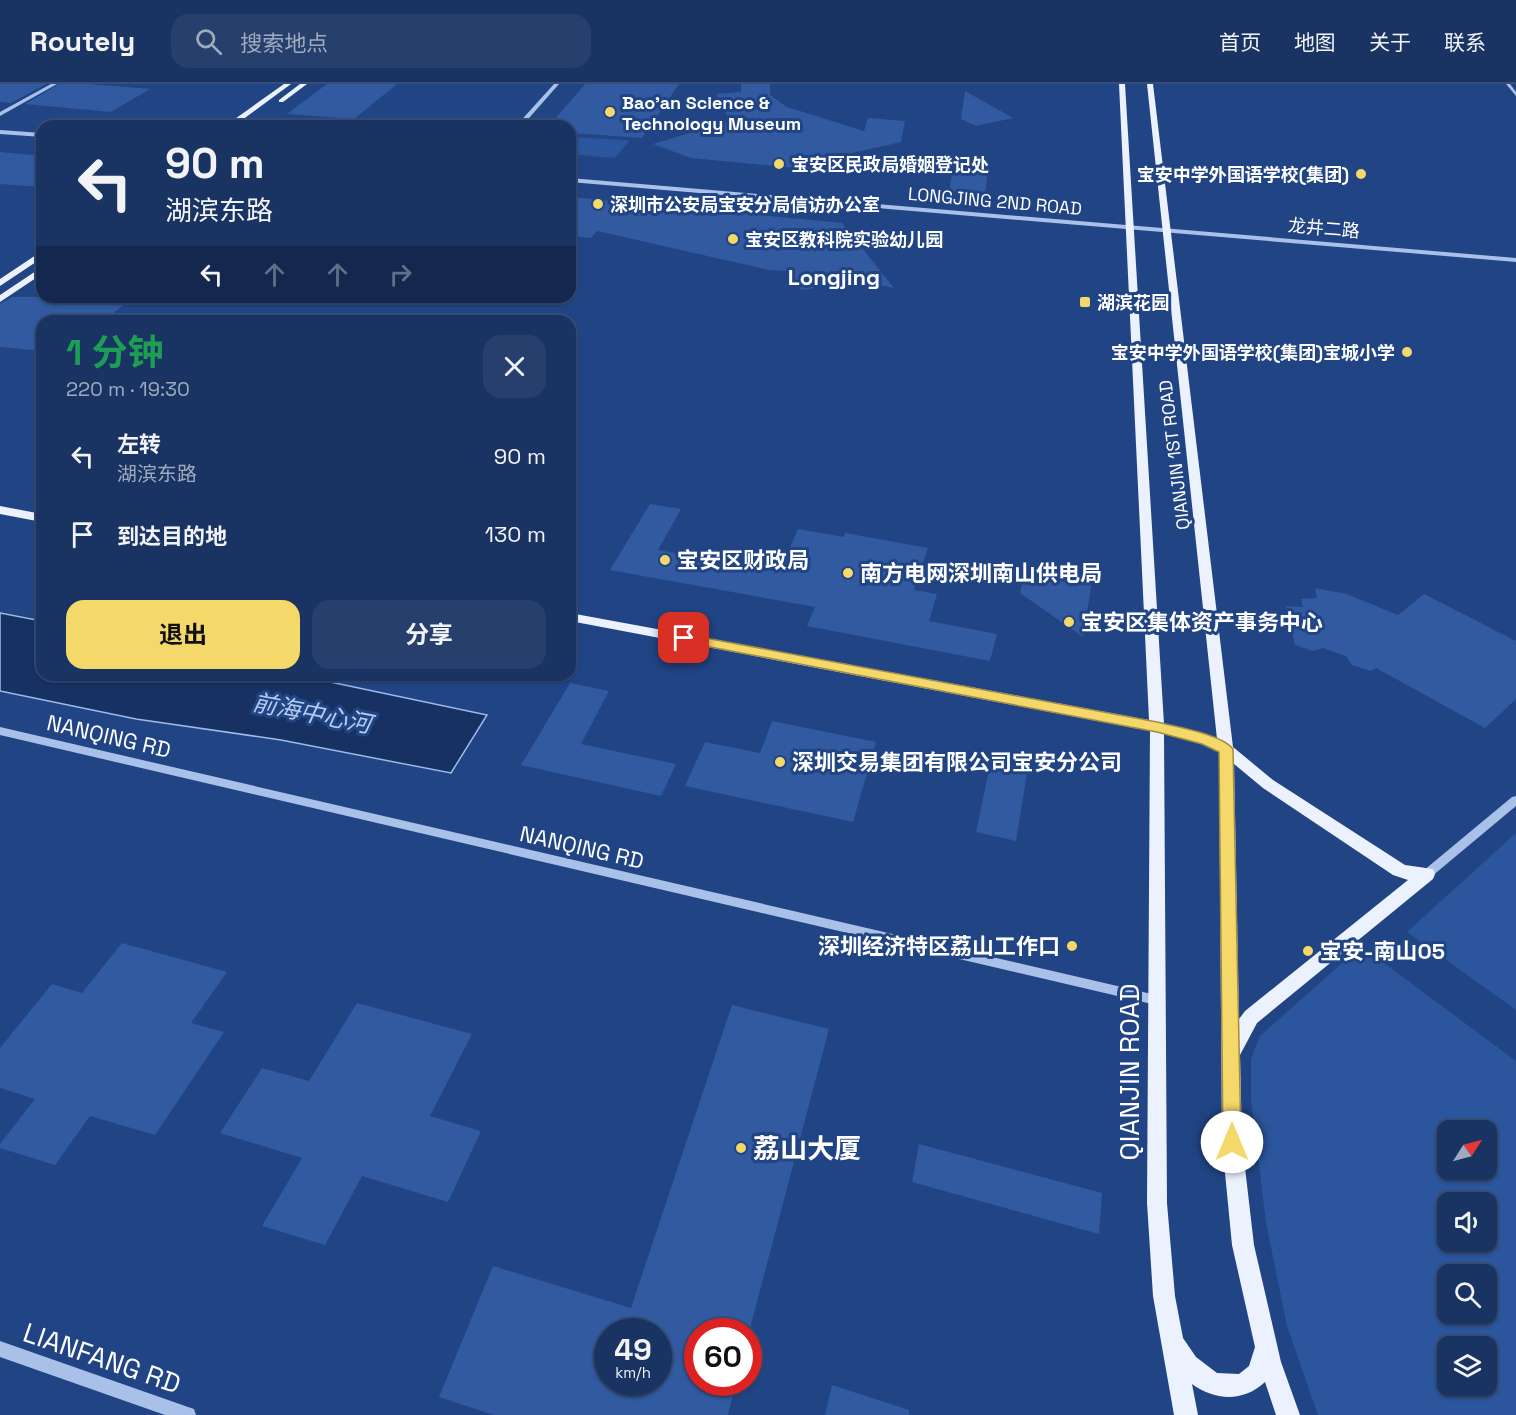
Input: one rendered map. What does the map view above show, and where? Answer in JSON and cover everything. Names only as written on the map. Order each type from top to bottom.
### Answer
[{"type":"main road","points":[[237,120],[288,84]]},
{"type":"main road","points":[[276,105],[304,84]]},
{"type":"main road","name":"QIANJIN 1ST ROAD","points":[[1122,84],[1157,727]]},
{"type":"main road","name":"QIANJIN 1ST ROAD","points":[[1150,84],[1226,749]]},
{"type":"main road","points":[[0,283],[36,258]]},
{"type":"main road","points":[[0,299],[36,274]]},
{"type":"main road","points":[[0,510],[36,517]]},
{"type":"main road","points":[[576,618],[1157,727],[1206,740],[1226,749],[1268,784],[1399,870],[1411,874],[1427,874]]},
{"type":"main road","name":"QIANJIN ROAD","points":[[1157,727],[1156,1203],[1164,1296],[1186,1415]]},
{"type":"main road","points":[[1226,749],[1232,1142],[1244,1245],[1267,1345],[1288,1415]]},
{"type":"main road","points":[[1232,1054],[1241,1032],[1251,1017],[1427,874]]},
{"type":"main road","points":[[1173,1339],[1192,1370],[1207,1380],[1223,1386],[1239,1386],[1252,1381],[1261,1371],[1267,1345]]},
{"type":"street","points":[[0,114],[56,84]]},
{"type":"street","points":[[524,120],[557,84]]},
{"type":"street","points":[[1508,84],[1516,95]]},
{"type":"street","points":[[0,132],[36,135]]},
{"type":"street","name":"LONGJING 2ND ROAD","points":[[576,181],[1130,227]]},
{"type":"street","name":"龙井二路","points":[[1130,227],[1516,260]]},
{"type":"street","name":"NANQING RD","points":[[0,731],[1156,1000]]},
{"type":"street","points":[[1427,874],[1516,800]]},
{"type":"street","name":"LIANFANG RD","points":[[0,1349],[188,1415]]},
{"type":"shaded area","points":[[576,137],[629,141],[616,157],[576,155]]},
{"type":"shaded area","points":[[1516,833],[1516,1010],[1407,932]]},
{"type":"shaded area","points":[[1361,946],[1516,1061],[1516,1415],[1318,1415],[1287,1326],[1266,1223],[1251,1099],[1251,1059],[1260,1036]]},
{"type":"water","name":"前海中心河","points":[[0,613],[36,620],[36,681],[326,681],[487,715],[451,773],[281,740],[136,719],[0,691]]},
{"type":"building","points":[[0,84],[46,84],[11,103],[0,102]]},
{"type":"building","points":[[59,84],[150,89],[111,112],[25,104]]},
{"type":"building","points":[[327,84],[397,84],[354,119],[287,114]]},
{"type":"building","name":"Bao’an Science & Technology Museum","points":[[585,84],[679,84],[642,138],[576,133],[576,120],[554,120]]},
{"type":"building","points":[[741,84],[770,84],[770,95],[787,107],[864,131],[868,118],[905,121],[901,142],[834,157],[826,153],[818,170],[691,158],[653,144],[730,121],[716,94],[741,92]]},
{"type":"building","points":[[965,91],[1013,118],[976,126],[961,119]]},
{"type":"building","points":[[0,152],[36,155],[36,187],[0,184]]},
{"type":"building","points":[[953,169],[988,171],[985,195],[949,193]]},
{"type":"building","name":"宝安区教科院实验幼儿园","points":[[576,198],[842,223],[894,288],[860,282],[801,290],[788,271],[769,270],[597,231],[591,238],[576,237]]},
{"type":"building","points":[[12,297],[36,297],[36,303],[126,303],[111,315],[36,315],[36,350],[0,347],[0,304]]},
{"type":"building","points":[[650,504],[681,509],[658,550],[779,572],[798,529],[844,537],[845,533],[928,548],[914,590],[937,594],[929,621],[997,634],[990,661],[807,626],[815,607],[610,570]]},
{"type":"building","points":[[1027,563],[1093,575],[1083,637],[1020,593]]},
{"type":"building","points":[[1315,588],[1347,594],[1398,615],[1424,594],[1516,641],[1516,699],[1485,728],[1376,668],[1370,671],[1352,665],[1346,656],[1323,648],[1313,651],[1295,645],[1286,606],[1303,607],[1301,599],[1317,598]]},
{"type":"building","points":[[570,683],[609,691],[581,744],[676,764],[661,796],[521,765]]},
{"type":"building","points":[[772,721],[876,742],[853,822],[685,786],[705,742],[760,753]]},
{"type":"building","points":[[990,765],[1027,773],[1016,841],[976,832]]},
{"type":"building","points":[[122,943],[227,972],[191,1023],[224,1032],[155,1135],[90,1116],[55,1165],[0,1148],[0,1144],[35,1099],[0,1088],[0,1048],[52,984],[82,993]]},
{"type":"building","points":[[357,1003],[472,1034],[430,1116],[481,1131],[448,1202],[362,1176],[325,1245],[262,1226],[302,1158],[220,1133],[262,1068],[309,1081]]},
{"type":"building","name":"荔山大厦","points":[[732,1005],[829,1029],[753,1318],[684,1318],[684,1396],[733,1396],[728,1415],[494,1415],[439,1397],[493,1266],[631,1308]]},
{"type":"building","points":[[919,1144],[1102,1193],[1099,1234],[912,1182]]},
{"type":"building","points":[[832,1385],[909,1410],[909,1415],[825,1415]]},
{"type":"place","name":"Bao’an Science & Technology Museum","points":[[610,112]]},
{"type":"place","name":"宝安区民政局婚姻登记处","points":[[779,164]]},
{"type":"place","name":"宝安中学外国语学校(集团)","points":[[1361,174]]},
{"type":"place","name":"深圳市公安局宝安分局信访办公室","points":[[598,204]]},
{"type":"place","name":"宝安区教科院实验幼儿园","points":[[733,239]]},
{"type":"place","name":"湖滨花园","points":[[1085,302]]},
{"type":"place","name":"宝安中学外国语学校(集团)宝城小学","points":[[1407,352]]},
{"type":"place","name":"宝安区财政局","points":[[665,560]]},
{"type":"place","name":"南方电网深圳南山供电局","points":[[848,573]]},
{"type":"place","name":"宝安区集体资产事务中心","points":[[1069,622]]},
{"type":"place","name":"深圳交易集团有限公司宝安分公司","points":[[780,762]]},
{"type":"place","name":"深圳经济特区荔山工作口","points":[[1072,946]]},
{"type":"place","name":"宝安-南山05","points":[[1308,951]]},
{"type":"place","name":"荔山大厦","points":[[741,1148]]},
{"type":"district","name":"Longjing","points":[[834,277]]},
{"type":"route","points":[[684,638],[1157,727],[1206,740],[1226,749],[1232,1142]]}]
